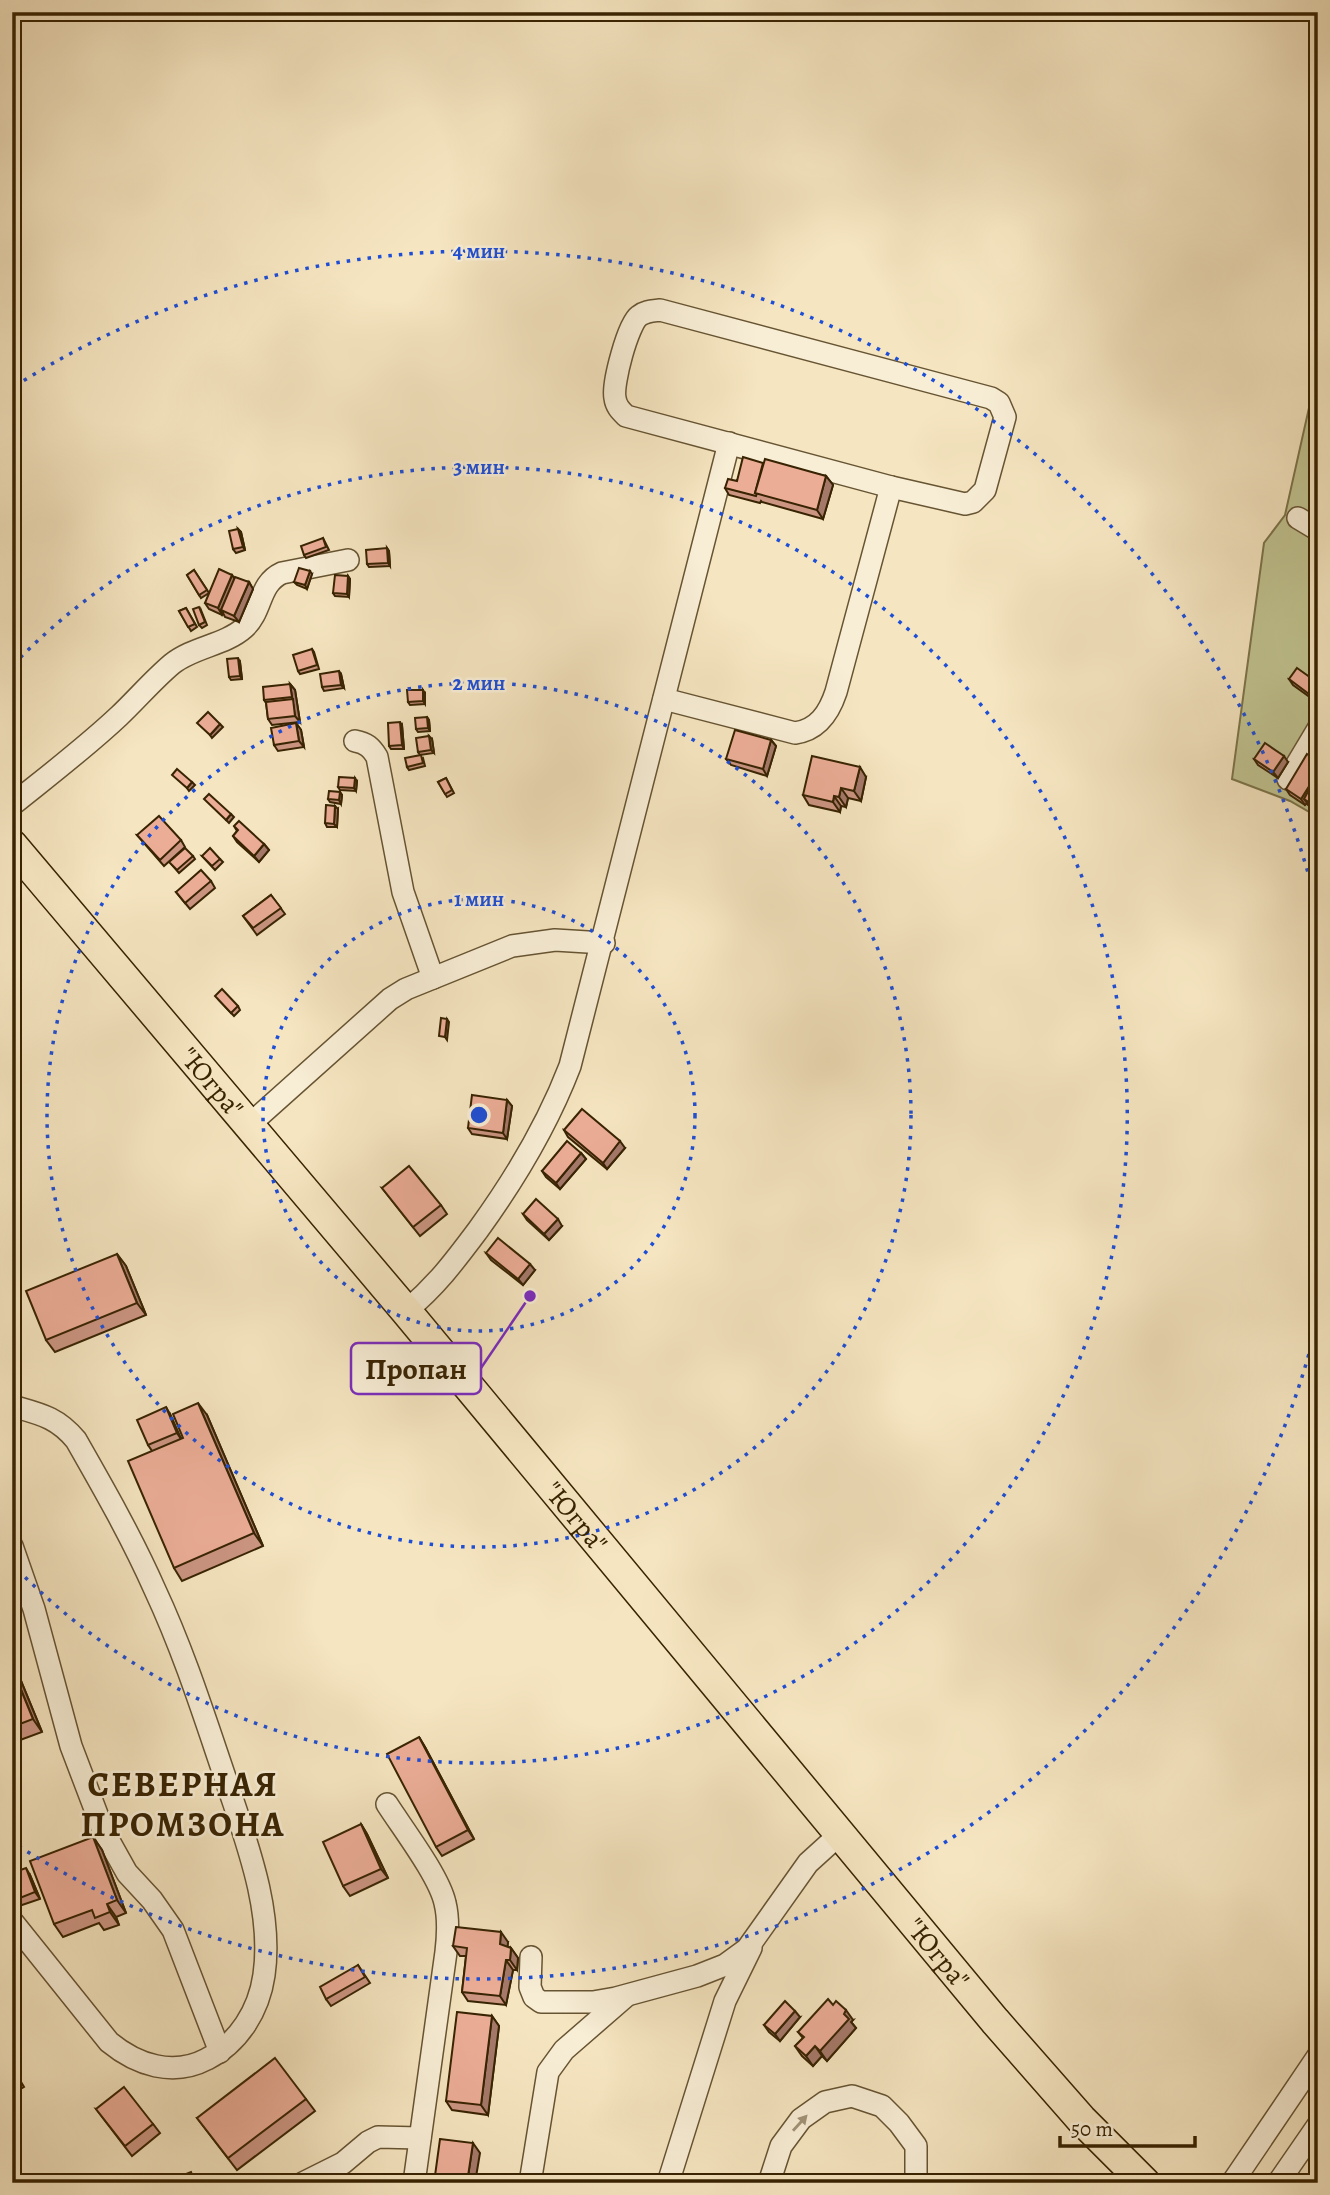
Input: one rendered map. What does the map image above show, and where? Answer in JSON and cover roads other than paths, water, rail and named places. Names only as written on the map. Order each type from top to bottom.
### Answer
[{"type":"highway","name":"\"Югра\"","points":[[12,845],[406,1311],[1022,2051],[1081,2119],[1145,2183]]},
{"type":"street","points":[[660,310],[991,398],[999,403],[1005,417],[985,490],[979,497],[965,504],[891,487],[626,416],[615,401],[614,388],[631,325],[638,316],[660,310]]},
{"type":"street","points":[[406,1311],[442,1278],[503,1195],[547,1121],[570,1066],[604,943],[729,443]]},
{"type":"street","points":[[664,699],[795,733],[807,732],[816,726],[828,711],[836,692],[891,487]]},
{"type":"street","points":[[1298,518],[1318,530]]},
{"type":"street","points":[[12,805],[118,717],[172,664],[193,651],[244,628],[259,605],[268,581],[274,576],[348,561]]},
{"type":"street","points":[[1288,779],[1318,729]]},
{"type":"street","points":[[355,741],[372,748],[377,757],[403,892],[433,978]]},
{"type":"street","points":[[249,1125],[390,999],[405,989],[512,946],[532,942],[604,943]]},
{"type":"street","points":[[12,1406],[41,1414],[65,1427],[76,1440],[127,1531],[181,1649],[240,1822],[260,1902],[264,1926],[264,1973],[260,1996],[253,2014],[220,2052],[189,2066],[160,2067],[134,2059],[109,2042],[12,1921]]},
{"type":"street","points":[[12,1546],[34,1609],[71,1746],[103,1829],[127,1873],[158,1908],[173,1930],[220,2052]]},
{"type":"street","points":[[387,1804],[438,1885],[447,1918],[447,1942],[414,2183]]},
{"type":"street","points":[[531,1958],[530,1987],[534,1997],[541,2002],[593,2002],[697,1976],[725,1965],[747,1949],[808,1863],[840,1834]]},
{"type":"street","points":[[668,2183],[725,2001],[758,1935]]},
{"type":"street","points":[[530,2183],[548,2072],[564,2050],[627,1995]]},
{"type":"street","points":[[1232,2183],[1318,2056]]},
{"type":"street","points":[[769,2183],[781,2146],[801,2119],[825,2102],[852,2096],[882,2106],[916,2146],[916,2183]]},
{"type":"street","points":[[1278,2183],[1318,2125]]},
{"type":"street","points":[[303,2183],[343,2164],[368,2142],[378,2137],[420,2138]]},
{"type":"place","name":"Пропан","points":[[530,1296]]},
{"type":"district","name":"СЕВЕРНАЯ ПРОМЗОНА","points":[[183,1804]]}]
